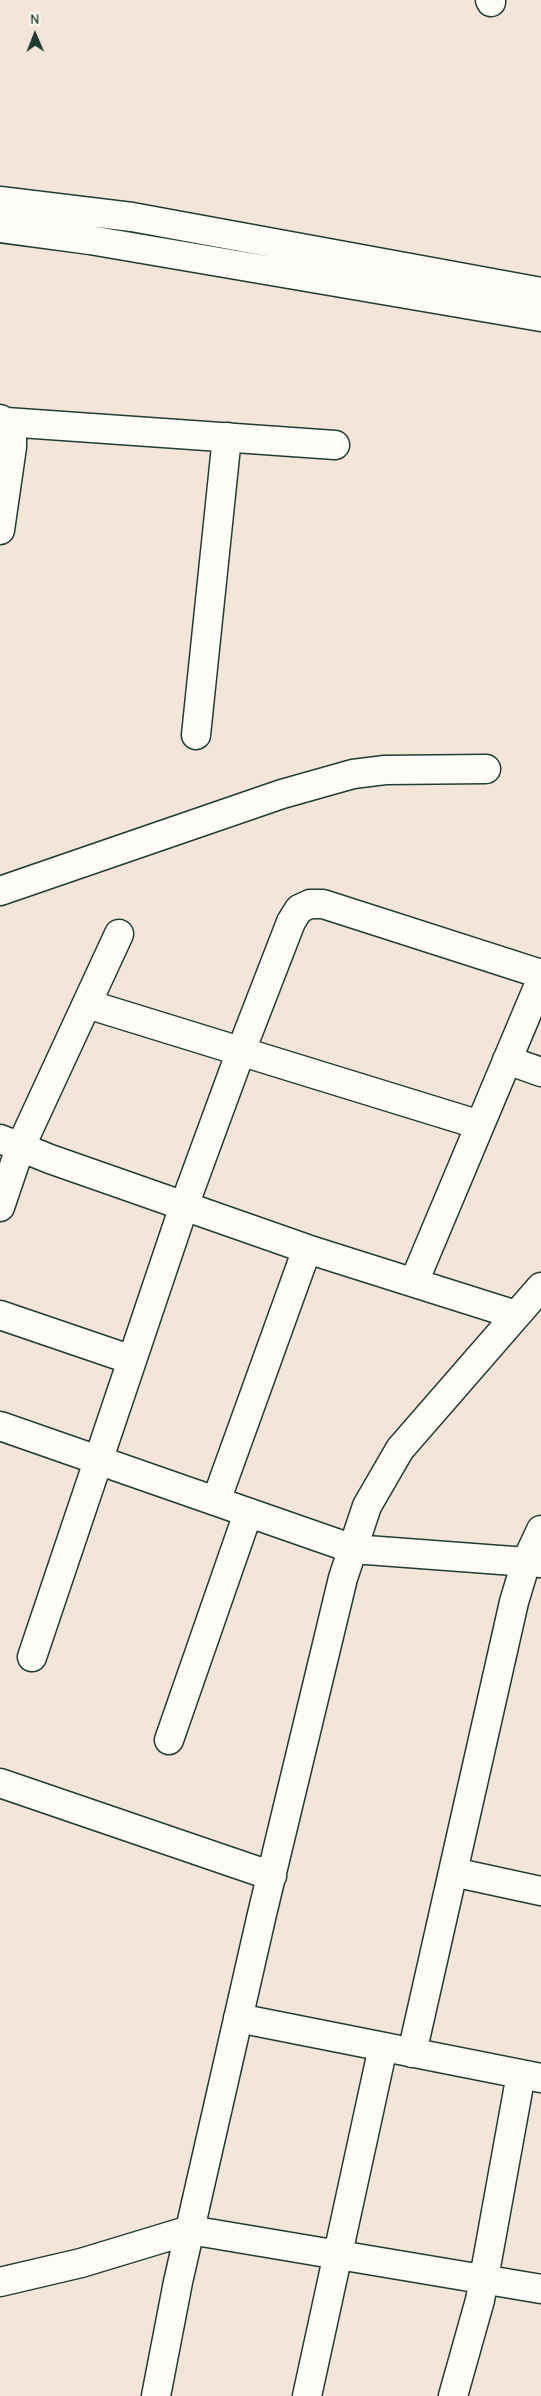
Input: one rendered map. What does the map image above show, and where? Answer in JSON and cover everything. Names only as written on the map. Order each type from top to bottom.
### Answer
[{"type":"street","points":[[0,201],[132,217],[541,292]]},
{"type":"street","points":[[0,228],[90,240],[541,317]]},
{"type":"street","points":[[3,421],[335,445]]},
{"type":"street","points":[[0,530],[12,447],[12,433],[3,421]]},
{"type":"street","points":[[196,735],[227,437]]},
{"type":"street","points":[[0,891],[282,794],[353,774],[385,770],[486,769]]},
{"type":"street","points":[[32,1657],[184,1206],[241,1051],[291,922],[299,909],[310,904],[323,904],[541,974]]},
{"type":"street","points":[[0,1207],[10,1144],[87,1004],[119,934]]},
{"type":"street","points":[[414,1282],[541,980]]},
{"type":"street","points":[[87,1004],[480,1125]]},
{"type":"street","points":[[508,1060],[541,1072]]},
{"type":"street","points":[[10,1144],[307,1249],[516,1315]]},
{"type":"street","points":[[216,1501],[307,1249]]},
{"type":"street","points":[[156,2396],[190,2230],[238,2018],[343,1578],[353,1549],[368,1506],[400,1449],[541,1287]]},
{"type":"street","points":[[0,1315],[132,1360]]},
{"type":"street","points":[[0,1426],[353,1549],[534,1562]]},
{"type":"street","points":[[169,1740],[248,1513]]},
{"type":"street","points":[[412,2053],[514,1602],[534,1562],[541,1530]]},
{"type":"street","points":[[0,1783],[272,1876]]},
{"type":"street","points":[[453,1872],[541,1891]]},
{"type":"street","points":[[238,2018],[531,2076],[484,2280],[453,2396]]},
{"type":"street","points":[[307,2396],[383,2047]]},
{"type":"street","points":[[0,2282],[81,2263],[190,2230],[541,2289]]}]
